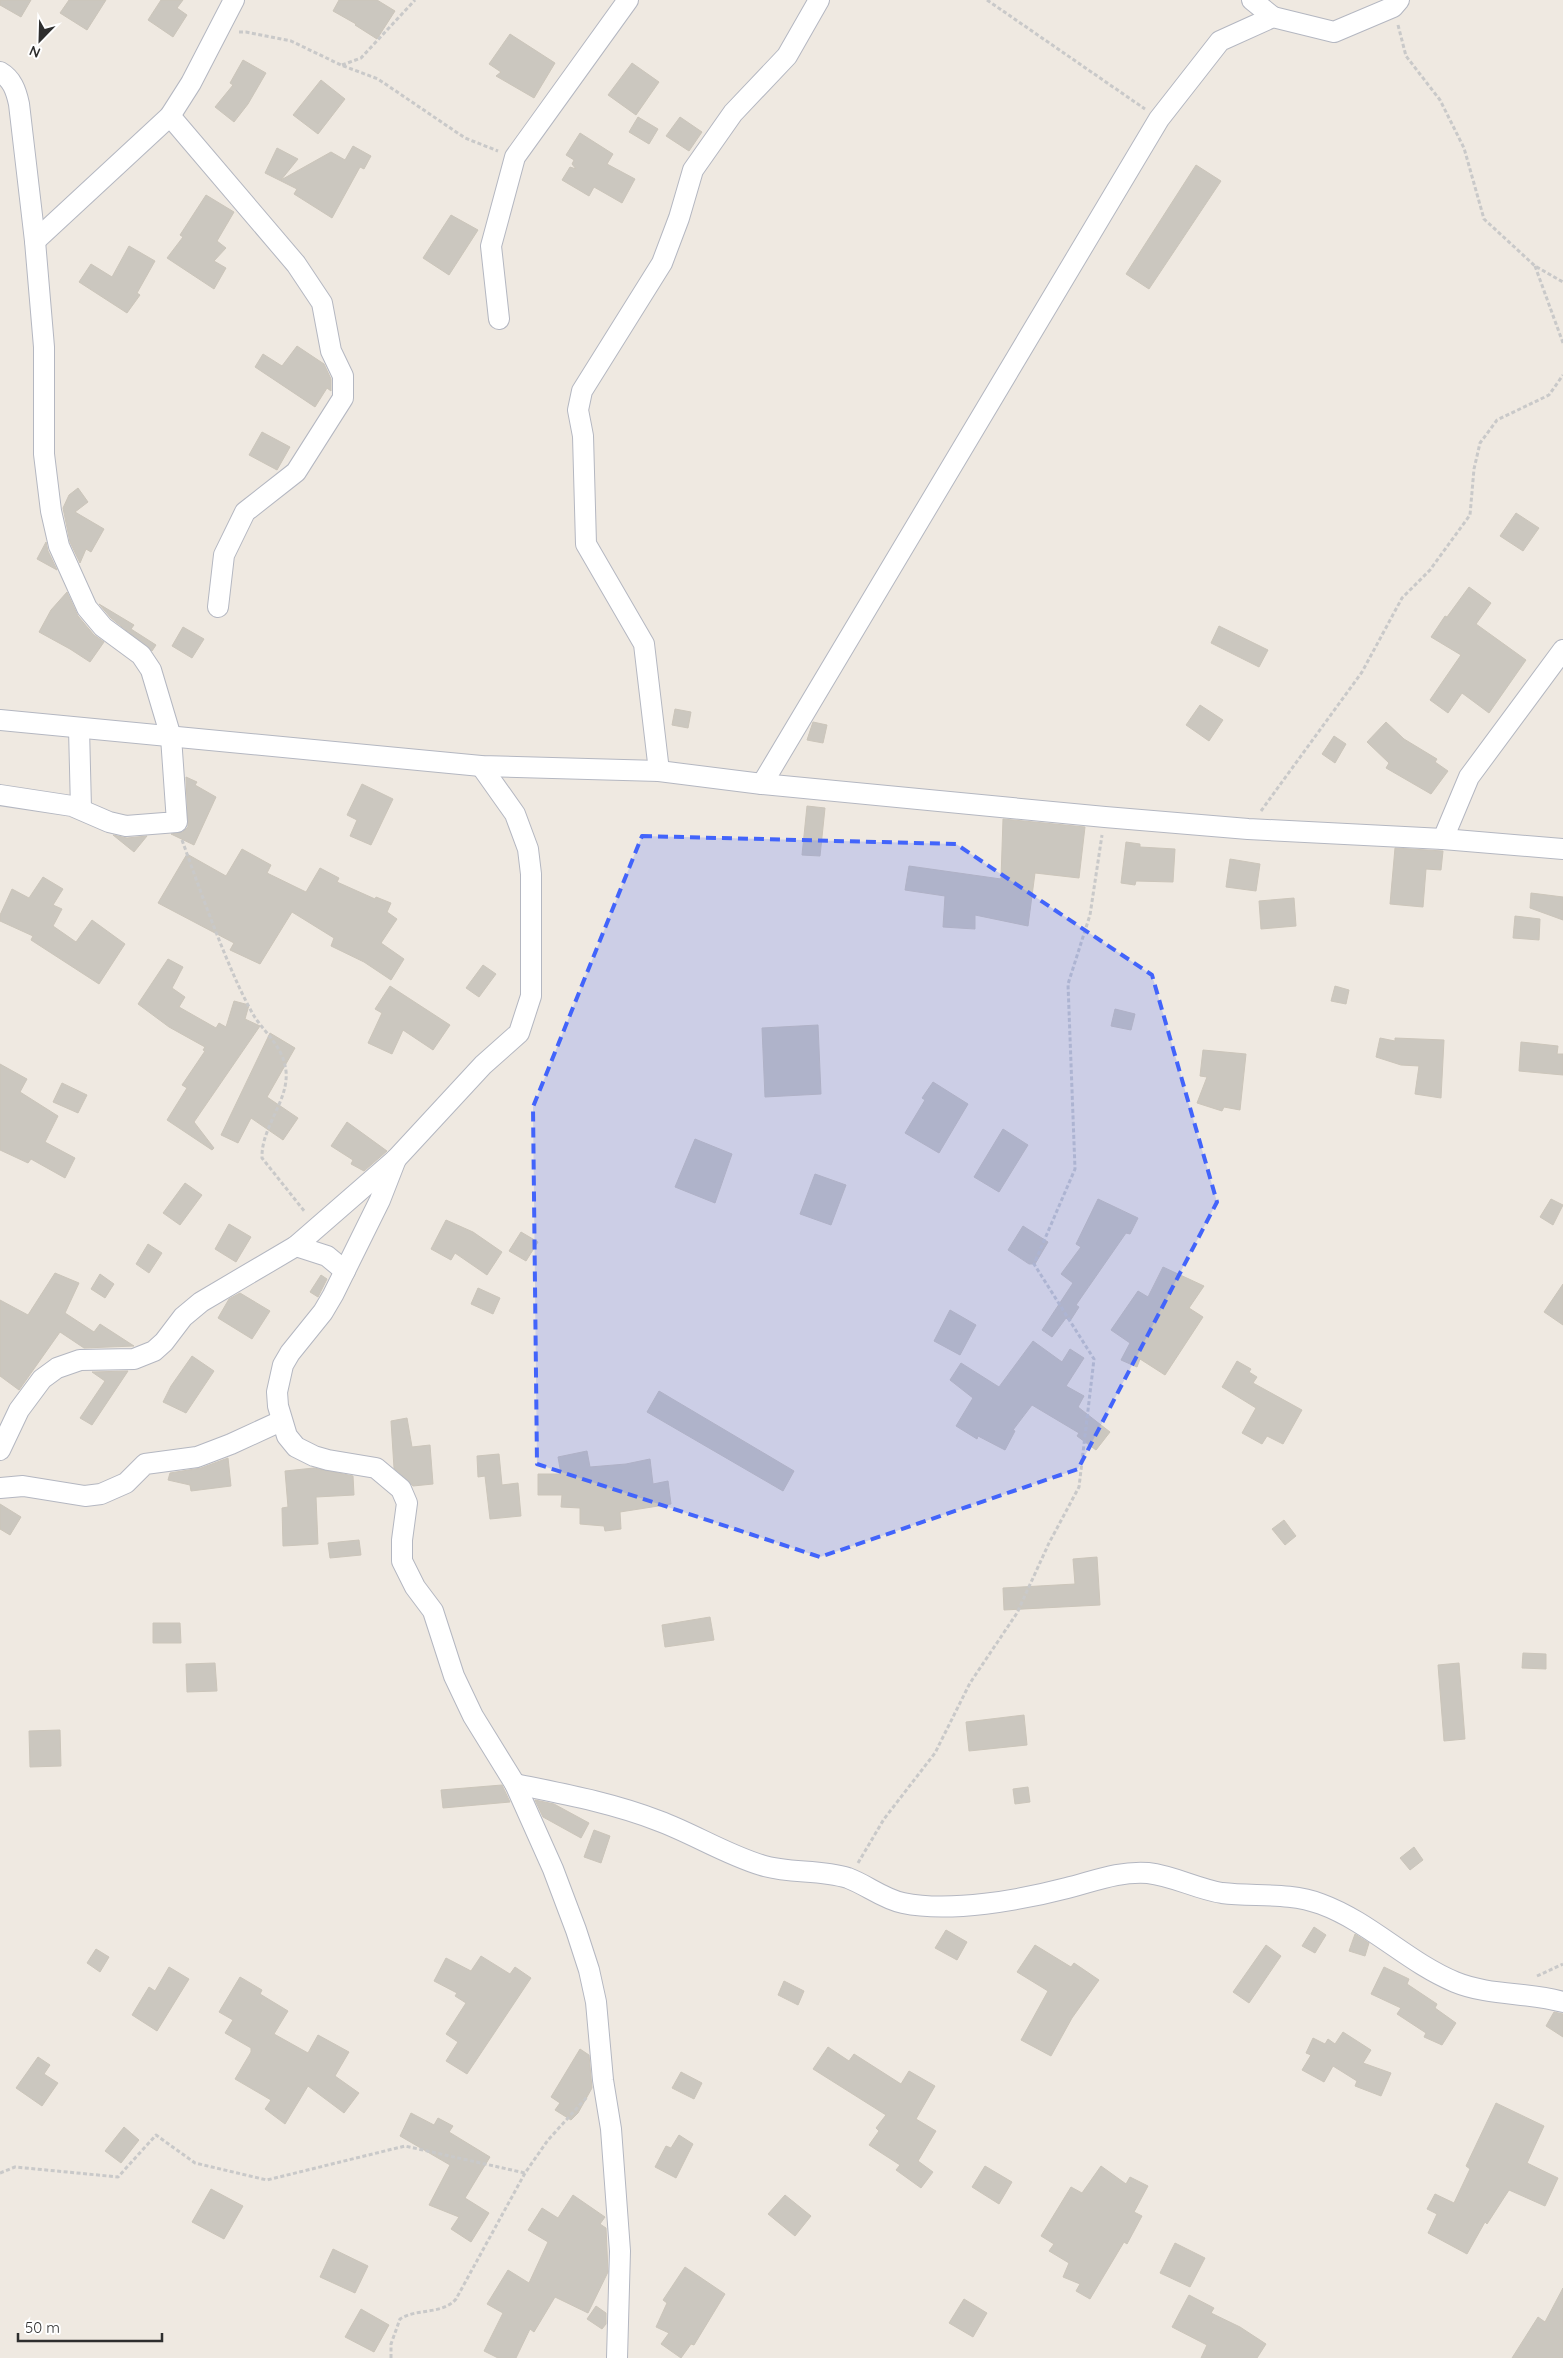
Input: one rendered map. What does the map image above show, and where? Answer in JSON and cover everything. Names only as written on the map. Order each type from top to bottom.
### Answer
[{"type":"street","points":[[35,241],[170,116],[191,83],[234,0]]},
{"type":"street","points":[[499,319],[491,246],[515,157],[628,0]]},
{"type":"street","points":[[658,771],[644,644],[586,544],[583,436],[578,410],[582,391],[662,263],[679,218],[693,170],[733,113],[787,56],[819,0]]},
{"type":"street","points":[[1252,0],[1272,17],[1334,32],[1396,4]]},
{"type":"street","points":[[762,784],[1159,119],[1220,41],[1272,17]]},
{"type":"street","points":[[0,72],[8,77],[16,91],[19,104],[35,241],[44,347],[44,454],[47,485],[59,546],[87,608],[104,627],[146,660],[156,684],[171,737],[177,822],[126,826],[96,818],[81,809],[0,795]]},
{"type":"street","points":[[170,116],[296,264],[322,303],[331,350],[344,376],[343,398],[296,472],[245,512],[224,555],[218,607]]},
{"type":"street","points":[[1444,839],[1469,777],[1563,650]]},
{"type":"street","points":[[0,720],[481,766],[658,771],[762,784],[1105,817],[1248,829],[1444,839],[1563,850]]},
{"type":"street","points":[[79,728],[81,809]]},
{"type":"street","points":[[0,1450],[27,1398],[42,1379],[57,1368],[80,1360],[134,1359],[158,1349],[177,1323],[201,1302],[296,1246],[396,1159],[483,1065],[514,1038],[523,1025],[531,996],[531,874],[528,849],[515,814],[481,766]]},
{"type":"street","points":[[396,1159],[380,1200],[323,1312],[299,1340],[283,1365],[277,1392],[281,1422],[291,1442],[303,1452],[328,1460],[376,1468],[401,1489],[407,1503],[402,1540],[402,1561],[415,1587],[433,1611],[454,1676],[473,1716],[515,1784],[553,1869],[589,1970],[596,2002],[603,2080],[611,2129],[618,2202],[620,2251],[617,2358]]},
{"type":"street","points":[[296,1246],[327,1256],[345,1271]]},
{"type":"street","points":[[0,1488],[23,1486],[85,1496],[101,1494],[126,1483],[146,1464],[197,1456],[231,1444],[281,1422]]},
{"type":"street","points":[[515,1784],[590,1799],[657,1820],[692,1834],[740,1858],[763,1866],[848,1878],[884,1897],[901,1903],[961,1905],[1024,1898],[1123,1873],[1160,1875],[1223,1893],[1265,1894],[1302,1899],[1321,1904],[1344,1915],[1455,1982],[1494,1991],[1544,1997],[1563,2002]]},
{"type":"path","points":[[341,65],[361,58],[415,0]]},
{"type":"path","points":[[987,0],[1159,119]]},
{"type":"path","points":[[1396,4],[1406,56],[1440,100],[1464,148],[1484,219],[1534,266],[1563,282]]},
{"type":"path","points":[[216,34],[246,32],[292,41],[341,65],[378,78],[465,138],[515,157]]},
{"type":"path","points":[[1534,266],[1563,343]]},
{"type":"path","points":[[1248,829],[1362,672],[1402,598],[1430,570],[1470,515],[1474,469],[1480,443],[1497,420],[1550,395],[1563,375]]},
{"type":"path","points":[[848,1878],[884,1819],[935,1753],[970,1683],[1017,1614],[1049,1543],[1079,1488],[1094,1359],[1034,1264],[1075,1169],[1068,984],[1090,915],[1105,817]]},
{"type":"path","points":[[177,822],[203,900],[240,989],[256,1020],[282,1053],[286,1073],[285,1088],[263,1145],[262,1158],[317,1226]]},
{"type":"path","points":[[391,2358],[391,2344],[400,2319],[409,2314],[442,2308],[456,2298],[526,2173],[548,2140],[603,2080]]},
{"type":"path","points":[[0,2172],[14,2167],[118,2176],[156,2135],[195,2163],[267,2180],[405,2146],[526,2173]]},
{"type":"highlighted area","points":[[642,836],[956,844],[1152,975],[1217,1202],[1078,1469],[820,1557],[537,1464],[533,1107]]},
{"type":"building","points":[[0,0],[31,0],[21,17],[0,5]]},
{"type":"building","points":[[69,0],[106,0],[87,30],[60,13]]},
{"type":"building","points":[[161,0],[183,0],[177,8],[187,15],[173,37],[148,20]]},
{"type":"building","points":[[339,0],[377,0],[395,11],[377,39],[333,11]]},
{"type":"building","points":[[510,34],[555,63],[534,98],[496,76],[501,72],[489,64]]},
{"type":"building","points":[[243,60],[266,73],[248,104],[234,122],[215,107],[233,85],[230,83]]},
{"type":"building","points":[[632,63],[659,82],[636,115],[608,95]]},
{"type":"building","points":[[321,80],[345,99],[318,134],[293,115]]},
{"type":"building","points":[[638,117],[658,129],[649,144],[629,132]]},
{"type":"building","points":[[680,117],[702,132],[689,151],[666,136]]},
{"type":"building","points":[[580,133],[613,154],[607,164],[635,179],[622,203],[594,187],[589,196],[562,180],[570,167],[576,169],[572,164],[574,160],[566,155]]},
{"type":"building","points":[[353,146],[371,156],[364,169],[360,167],[332,218],[294,194],[297,189],[265,173],[277,148],[298,159],[281,180],[331,152],[345,160]]},
{"type":"building","points":[[1196,165],[1221,181],[1149,289],[1126,274]]},
{"type":"building","points":[[206,195],[234,212],[217,241],[226,248],[214,261],[226,268],[214,289],[167,258],[183,237],[180,235]]},
{"type":"building","points":[[451,215],[478,230],[449,275],[423,258]]},
{"type":"building","points":[[129,246],[155,261],[137,293],[140,295],[127,313],[79,282],[91,264],[112,277]]},
{"type":"building","points":[[297,346],[324,364],[331,379],[331,391],[327,388],[315,407],[255,367],[263,354],[282,366]]},
{"type":"building","points":[[262,432],[290,447],[277,470],[249,455]]},
{"type":"building","points":[[78,488],[88,502],[75,512],[104,529],[91,552],[86,549],[80,563],[70,542],[63,508],[69,495]]},
{"type":"building","points":[[1516,513],[1539,528],[1523,551],[1500,536]]},
{"type":"building","points":[[46,542],[48,551],[57,570],[37,559]]},
{"type":"building","points":[[1469,587],[1491,603],[1476,624],[1526,660],[1489,713],[1462,693],[1448,713],[1430,700],[1461,655],[1431,637],[1445,616],[1447,617]]},
{"type":"building","points":[[67,592],[78,616],[94,635],[104,642],[90,662],[39,632],[51,610]]},
{"type":"building","points":[[99,604],[134,625],[131,629],[156,645],[152,651],[111,618]]},
{"type":"building","points":[[1219,626],[1268,650],[1259,667],[1211,643]]},
{"type":"building","points":[[183,627],[204,639],[192,658],[172,646]]},
{"type":"building","points":[[1200,705],[1223,720],[1209,741],[1186,725]]},
{"type":"building","points":[[675,709],[691,712],[688,728],[672,725]]},
{"type":"building","points":[[813,722],[827,725],[823,743],[807,740]]},
{"type":"building","points":[[1386,722],[1404,739],[1437,759],[1435,762],[1448,771],[1431,794],[1386,768],[1389,763],[1367,742]]},
{"type":"building","points":[[1334,736],[1346,744],[1335,763],[1322,754]]},
{"type":"building","points":[[186,777],[197,782],[195,785],[216,797],[194,845],[171,834],[183,832],[188,827]]},
{"type":"building","points":[[362,784],[393,799],[371,845],[350,836],[357,820],[347,815]]},
{"type":"building","points":[[807,806],[825,808],[820,856],[802,855]]},
{"type":"building","points":[[1003,819],[1085,827],[1079,878],[1035,873],[1028,926],[975,915],[975,929],[943,927],[945,896],[905,890],[909,866],[1001,879]]},
{"type":"building","points":[[113,835],[127,838],[147,836],[134,852]]},
{"type":"building","points":[[1126,842],[1140,844],[1140,847],[1175,849],[1173,882],[1136,881],[1135,885],[1121,883]]},
{"type":"building","points":[[1395,848],[1443,851],[1441,870],[1426,869],[1423,907],[1390,904]]},
{"type":"building","points":[[242,849],[271,865],[267,873],[306,892],[320,868],[339,878],[337,882],[375,899],[376,897],[391,903],[387,912],[397,919],[381,943],[404,959],[391,980],[364,962],[331,946],[334,938],[292,912],[260,964],[230,950],[234,943],[158,903],[187,854],[226,876]]},
{"type":"building","points":[[1230,859],[1260,864],[1256,891],[1226,887]]},
{"type":"building","points":[[43,877],[63,889],[53,905],[62,909],[53,926],[76,942],[92,920],[125,944],[99,984],[31,940],[33,936],[0,921],[0,915],[12,889],[29,898]]},
{"type":"building","points":[[1531,893],[1563,897],[1563,920],[1530,908]]},
{"type":"building","points":[[1294,898],[1296,926],[1261,929],[1259,901]]},
{"type":"building","points":[[1515,916],[1540,919],[1539,940],[1513,938]]},
{"type":"building","points":[[168,959],[183,967],[172,988],[185,997],[179,1007],[216,1028],[219,1023],[226,1027],[234,1001],[249,1005],[245,1019],[260,1026],[194,1122],[214,1148],[212,1150],[167,1120],[187,1088],[182,1085],[205,1051],[203,1050],[205,1047],[169,1027],[138,1004]]},
{"type":"building","points":[[483,965],[496,974],[479,997],[466,988]]},
{"type":"building","points":[[390,986],[450,1025],[433,1050],[403,1030],[392,1054],[368,1043],[382,1013],[375,1009]]},
{"type":"building","points":[[1335,986],[1349,990],[1346,1004],[1331,1001]]},
{"type":"building","points":[[1115,1009],[1135,1014],[1131,1030],[1111,1026]]},
{"type":"building","points":[[818,1025],[821,1094],[765,1097],[762,1028]]},
{"type":"building","points":[[270,1033],[295,1048],[267,1097],[298,1118],[283,1140],[251,1118],[238,1143],[221,1135]]},
{"type":"building","points":[[1380,1038],[1395,1041],[1395,1038],[1444,1040],[1441,1098],[1415,1094],[1419,1066],[1401,1065],[1376,1057]]},
{"type":"building","points":[[1521,1042],[1558,1046],[1557,1054],[1563,1054],[1563,1075],[1519,1071]]},
{"type":"building","points":[[1203,1050],[1246,1054],[1240,1110],[1224,1107],[1222,1111],[1197,1103],[1207,1077],[1200,1076]]},
{"type":"building","points":[[0,1064],[27,1079],[20,1092],[58,1116],[45,1142],[75,1158],[65,1178],[31,1159],[28,1163],[0,1150]]},
{"type":"building","points":[[933,1082],[968,1104],[939,1153],[905,1133],[925,1100],[922,1098]]},
{"type":"building","points":[[62,1083],[87,1095],[78,1113],[53,1102]]},
{"type":"building","points":[[347,1122],[387,1151],[364,1171],[351,1164],[353,1160],[331,1146]]},
{"type":"building","points":[[1003,1129],[1028,1145],[999,1192],[974,1177]]},
{"type":"building","points":[[695,1139],[732,1154],[715,1203],[675,1187]]},
{"type":"building","points":[[815,1174],[846,1185],[831,1225],[800,1214]]},
{"type":"building","points":[[185,1183],[202,1195],[180,1225],[163,1213]]},
{"type":"building","points":[[1098,1199],[1138,1218],[1130,1234],[1126,1233],[1076,1305],[1079,1307],[1070,1321],[1066,1318],[1052,1337],[1042,1330],[1073,1283],[1061,1274],[1081,1247],[1076,1244]]},
{"type":"building","points":[[1551,1199],[1563,1205],[1553,1225],[1540,1217]]},
{"type":"building","points":[[446,1220],[473,1232],[502,1252],[487,1275],[455,1253],[451,1260],[431,1249]]},
{"type":"building","points":[[229,1224],[251,1237],[236,1262],[215,1249]]},
{"type":"building","points":[[1023,1226],[1048,1242],[1035,1264],[1029,1264],[1008,1250]]},
{"type":"building","points":[[521,1232],[538,1242],[526,1261],[509,1251]]},
{"type":"building","points":[[148,1244],[162,1253],[149,1273],[136,1264]]},
{"type":"building","points":[[1163,1267],[1204,1286],[1189,1308],[1203,1317],[1165,1375],[1140,1359],[1137,1367],[1121,1360],[1130,1343],[1111,1330],[1138,1291],[1148,1297]]},
{"type":"building","points":[[55,1273],[79,1283],[65,1313],[94,1332],[100,1324],[134,1346],[84,1348],[60,1332],[19,1390],[0,1376],[0,1300],[28,1315]]},
{"type":"building","points":[[100,1274],[114,1284],[105,1298],[91,1289]]},
{"type":"building","points":[[321,1275],[327,1279],[318,1297],[310,1292]]},
{"type":"building","points":[[1563,1284],[1563,1325],[1544,1312]]},
{"type":"building","points":[[478,1288],[500,1298],[493,1314],[471,1304]]},
{"type":"building","points":[[240,1293],[270,1311],[252,1339],[218,1318],[229,1299]]},
{"type":"building","points":[[950,1310],[976,1325],[960,1355],[934,1341]]},
{"type":"building","points":[[1033,1341],[1062,1362],[1070,1349],[1084,1358],[1066,1386],[1084,1396],[1078,1407],[1110,1432],[1096,1450],[1077,1436],[1079,1433],[1032,1405],[1013,1430],[1015,1431],[1005,1450],[978,1436],[977,1439],[956,1426],[973,1398],[950,1380],[961,1363],[999,1387]]},
{"type":"building","points":[[192,1356],[214,1371],[186,1413],[163,1402],[171,1386]]},
{"type":"building","points":[[1237,1361],[1251,1369],[1249,1372],[1257,1377],[1253,1383],[1302,1410],[1283,1444],[1267,1436],[1262,1444],[1242,1433],[1256,1408],[1222,1387]]},
{"type":"building","points":[[128,1371],[92,1425],[80,1418],[105,1381],[92,1372]]},
{"type":"building","points":[[659,1391],[794,1471],[783,1491],[647,1412]]},
{"type":"building","points":[[407,1418],[412,1447],[430,1445],[433,1484],[413,1486],[394,1468],[391,1421]]},
{"type":"building","points":[[587,1451],[590,1467],[626,1464],[650,1459],[653,1484],[668,1481],[671,1504],[620,1512],[621,1529],[605,1531],[604,1526],[580,1524],[580,1508],[561,1507],[562,1495],[538,1495],[538,1474],[561,1474],[558,1457]]},
{"type":"building","points":[[499,1454],[502,1485],[518,1483],[521,1516],[490,1519],[485,1476],[478,1477],[477,1456]]},
{"type":"building","points":[[228,1458],[231,1486],[191,1491],[190,1485],[168,1480],[170,1473],[201,1468]]},
{"type":"building","points":[[314,1468],[353,1476],[354,1495],[316,1497],[318,1544],[283,1546],[282,1508],[288,1507],[285,1471]]},
{"type":"building","points":[[0,1504],[21,1517],[10,1535],[0,1529]]},
{"type":"building","points":[[1284,1520],[1296,1536],[1285,1545],[1272,1529]]},
{"type":"building","points":[[359,1540],[361,1555],[330,1558],[328,1543]]},
{"type":"building","points":[[1097,1557],[1100,1605],[1004,1610],[1003,1588],[1075,1584],[1073,1559]]},
{"type":"building","points":[[710,1617],[714,1640],[665,1647],[662,1625]]},
{"type":"building","points":[[153,1623],[180,1623],[181,1643],[153,1643]]},
{"type":"building","points":[[1523,1653],[1546,1654],[1546,1669],[1522,1668]]},
{"type":"building","points":[[215,1663],[217,1691],[187,1692],[186,1664]]},
{"type":"building","points":[[1459,1663],[1465,1739],[1444,1741],[1438,1665]]},
{"type":"building","points":[[1024,1715],[1027,1745],[969,1751],[966,1722]]},
{"type":"building","points":[[60,1730],[61,1766],[30,1767],[29,1731]]},
{"type":"building","points":[[502,1785],[510,1802],[443,1808],[441,1790]]},
{"type":"building","points":[[1028,1787],[1030,1802],[1015,1804],[1013,1789]]},
{"type":"building","points":[[535,1800],[554,1804],[589,1823],[581,1838],[543,1817]]},
{"type":"building","points":[[594,1830],[610,1836],[601,1863],[584,1857]]},
{"type":"building","points":[[1414,1847],[1423,1860],[1410,1870],[1400,1858]]},
{"type":"building","points":[[1314,1927],[1326,1935],[1315,1953],[1302,1946]]},
{"type":"building","points":[[946,1930],[967,1942],[957,1960],[935,1948]]},
{"type":"building","points":[[1355,1934],[1369,1943],[1365,1956],[1349,1951]]},
{"type":"building","points":[[1035,1945],[1071,1967],[1074,1963],[1099,1980],[1072,2018],[1051,2056],[1021,2040],[1048,1991],[1017,1972]]},
{"type":"building","points":[[1266,1945],[1281,1956],[1249,2003],[1233,1992]]},
{"type":"building","points":[[96,1949],[109,1957],[100,1972],[87,1963]]},
{"type":"building","points":[[481,1956],[510,1974],[515,1967],[531,1978],[467,2074],[446,2061],[458,2042],[446,2034],[466,2003],[455,1996],[457,1993],[434,1981],[446,1958],[471,1971]]},
{"type":"building","points":[[169,1967],[189,1979],[157,2031],[132,2015],[149,1987],[155,1991]]},
{"type":"building","points":[[1384,1967],[1409,1979],[1407,1984],[1437,2004],[1435,2008],[1456,2023],[1442,2045],[1424,2037],[1426,2033],[1397,2014],[1401,2008],[1371,1994]]},
{"type":"building","points":[[240,1977],[262,1990],[260,1994],[288,2011],[274,2034],[308,2053],[318,2035],[349,2052],[335,2076],[359,2093],[344,2113],[308,2086],[285,2124],[265,2109],[271,2100],[235,2079],[251,2052],[251,2048],[225,2033],[233,2020],[219,2012]]},
{"type":"building","points":[[784,1981],[804,1991],[798,2005],[778,1995]]},
{"type":"building","points":[[1554,2012],[1563,2014],[1563,2037],[1546,2026]]},
{"type":"building","points":[[1343,2032],[1371,2050],[1363,2063],[1391,2073],[1381,2096],[1355,2086],[1357,2081],[1333,2066],[1324,2082],[1302,2070],[1311,2055],[1306,2053],[1313,2038],[1325,2044],[1328,2039],[1335,2044]]},
{"type":"building","points":[[828,2047],[849,2061],[854,2054],[901,2084],[909,2071],[935,2086],[916,2119],[936,2131],[918,2161],[933,2172],[921,2188],[896,2170],[900,2165],[869,2145],[879,2131],[876,2128],[886,2115],[813,2069]]},
{"type":"building","points":[[580,2049],[589,2055],[592,2088],[578,2113],[571,2120],[555,2110],[560,2103],[551,2097]]},
{"type":"building","points":[[38,2057],[50,2065],[44,2074],[58,2083],[42,2106],[16,2088]]},
{"type":"building","points":[[681,2072],[702,2083],[694,2099],[672,2088]]},
{"type":"building","points":[[1496,2103],[1544,2126],[1527,2163],[1558,2178],[1545,2206],[1509,2190],[1487,2224],[1485,2222],[1467,2254],[1428,2233],[1437,2214],[1427,2209],[1435,2194],[1454,2203],[1470,2169],[1466,2166]]},
{"type":"building","points":[[411,2113],[434,2125],[438,2118],[453,2126],[449,2132],[490,2157],[465,2198],[489,2213],[471,2242],[451,2229],[459,2217],[429,2205],[450,2165],[400,2136]]},
{"type":"building","points":[[124,2127],[139,2140],[121,2163],[105,2151]]},
{"type":"building","points":[[679,2135],[693,2144],[676,2178],[655,2167],[666,2146],[671,2148]]},
{"type":"building","points":[[985,2166],[1012,2182],[999,2204],[972,2187]]},
{"type":"building","points":[[1101,2166],[1126,2184],[1130,2177],[1148,2186],[1134,2212],[1142,2216],[1127,2244],[1124,2242],[1090,2299],[1076,2291],[1080,2284],[1063,2277],[1069,2263],[1049,2251],[1054,2244],[1041,2236],[1071,2187],[1082,2193]]},
{"type":"building","points":[[211,2189],[243,2206],[224,2239],[192,2222]]},
{"type":"building","points":[[573,2195],[605,2217],[600,2224],[606,2228],[608,2272],[588,2313],[555,2297],[534,2332],[530,2329],[516,2358],[498,2358],[484,2351],[503,2313],[487,2304],[508,2270],[529,2283],[548,2242],[528,2230],[542,2208],[558,2218]]},
{"type":"building","points":[[785,2195],[811,2216],[795,2236],[768,2214]]},
{"type":"building","points":[[1175,2243],[1205,2258],[1190,2287],[1160,2273]]},
{"type":"building","points":[[333,2249],[368,2266],[355,2293],[320,2277]]},
{"type":"building","points":[[685,2267],[725,2294],[694,2345],[691,2344],[681,2358],[661,2344],[669,2333],[656,2327],[667,2303],[663,2300]]},
{"type":"building","points":[[1563,2288],[1563,2358],[1512,2358],[1538,2317],[1545,2322]]},
{"type":"building","points":[[1189,2295],[1214,2308],[1211,2313],[1240,2327],[1266,2344],[1257,2358],[1201,2358],[1207,2345],[1172,2327]]},
{"type":"building","points":[[964,2299],[987,2313],[973,2337],[949,2323]]},
{"type":"building","points":[[596,2306],[606,2313],[606,2324],[602,2329],[587,2319]]},
{"type":"building","points":[[361,2309],[389,2325],[374,2352],[345,2337]]}]
